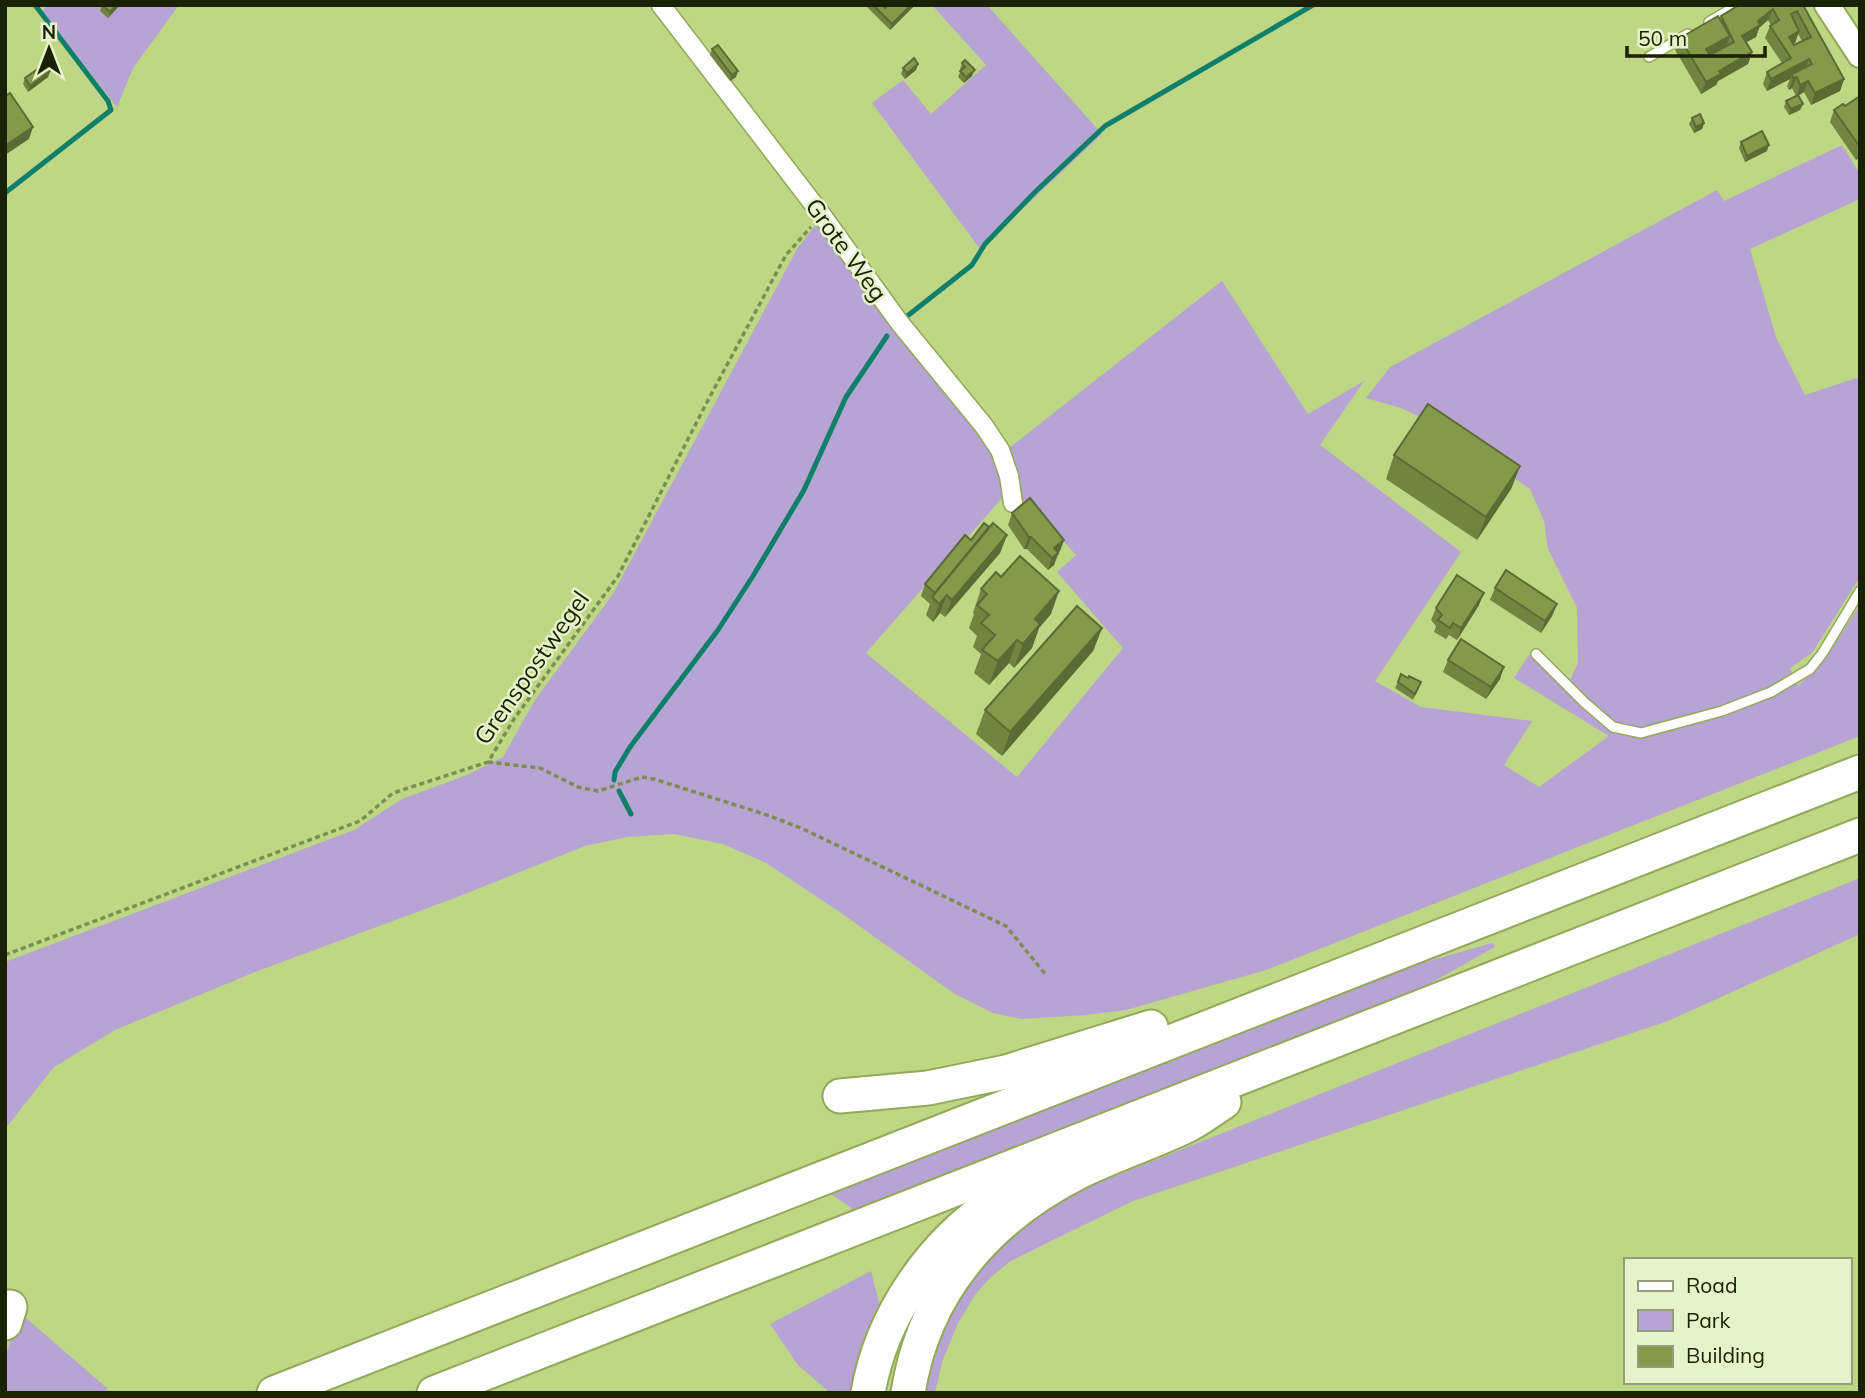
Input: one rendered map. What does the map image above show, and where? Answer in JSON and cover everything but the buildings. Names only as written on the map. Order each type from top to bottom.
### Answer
[{"type":"highway","points":[[274,1393],[1860,772]]},
{"type":"highway","points":[[435,1393],[1860,835]]},
{"type":"highway","points":[[840,1096],[928,1088],[1006,1072],[1161,1024],[1283,997]]},
{"type":"highway","points":[[908,1393],[923,1331],[943,1291],[992,1230],[1014,1212],[1077,1173],[1186,1126],[1224,1102],[1250,1075]]},
{"type":"highway","points":[[868,1393],[873,1365],[891,1318],[951,1237],[996,1201],[1060,1167],[1224,1102]]},
{"type":"main road","points":[[1827,5],[1860,55]]},
{"type":"street","name":"Grote Weg","points":[[661,5],[821,214],[899,322],[984,426],[1000,450],[1009,476],[1013,503]]},
{"type":"lane","points":[[1705,25],[1738,5]]},
{"type":"lane","points":[[1649,57],[1694,31]]},
{"type":"lane","points":[[1536,654],[1613,727],[1641,733],[1722,711],[1772,692],[1810,668],[1822,654],[1860,591]]},
{"type":"path","name":"Grenspostwegel","points":[[5,955],[360,821],[393,793],[488,762],[514,719],[618,576],[786,256],[821,214]]},
{"type":"path","points":[[488,762],[540,768],[578,786],[598,791],[642,777],[654,779],[771,816],[1006,926],[1046,975]]},
{"type":"green space","points":[[47,5],[179,5],[133,68],[117,107],[42,12]]},
{"type":"green space","points":[[932,5],[987,5],[1102,134],[980,249],[872,103],[903,80],[931,114],[986,65]]},
{"type":"green space","points":[[1842,145],[1860,174],[1860,199],[1750,249],[1776,337],[1805,395],[1860,377],[1860,577],[1812,653],[1790,668],[1798,686],[1825,659],[1860,605],[1860,736],[1266,970],[1126,1010],[1086,1015],[1021,1019],[993,1013],[955,994],[766,863],[723,844],[674,834],[627,837],[585,846],[255,972],[115,1030],[54,1067],[5,1129],[5,962],[354,830],[402,799],[467,775],[503,757],[535,700],[613,594],[797,249],[820,219],[993,444],[1000,465],[1002,498],[866,653],[1017,777],[1123,648],[1057,572],[1076,555],[1028,501],[1021,500],[1021,484],[1009,448],[1222,281],[1308,414],[1364,381],[1320,445],[1461,552],[1375,681],[1421,707],[1532,721],[1504,765],[1539,787],[1609,736],[1514,678],[1529,655],[1569,682],[1578,663],[1577,608],[1548,549],[1544,521],[1530,489],[1433,423],[1401,408],[1366,398],[1390,367],[1717,190],[1724,201]]},
{"type":"green space","points":[[1860,878],[1860,934],[1668,1021],[1133,1201],[1009,1262],[975,1295],[958,1323],[942,1362],[935,1393],[921,1393],[945,1308],[1002,1239],[1065,1196]]},
{"type":"green space","points":[[1492,943],[1495,946],[1493,948],[1424,987],[1230,1067],[857,1212],[821,1187],[1376,976]]},
{"type":"green space","points":[[871,1271],[881,1310],[858,1393],[830,1393],[797,1364],[770,1324]]},
{"type":"green space","points":[[19,1312],[108,1389],[102,1393],[5,1393],[5,1359]]},
{"type":"waterway","points":[[5,193],[111,110],[108,101],[35,5]]},
{"type":"waterway","points":[[906,317],[972,265],[985,244],[1105,126],[1313,5]]},
{"type":"waterway","points":[[614,780],[615,772],[630,747],[718,630],[753,576],[804,490],[846,397],[887,336]]},
{"type":"waterway","points":[[619,791],[631,814]]}]
